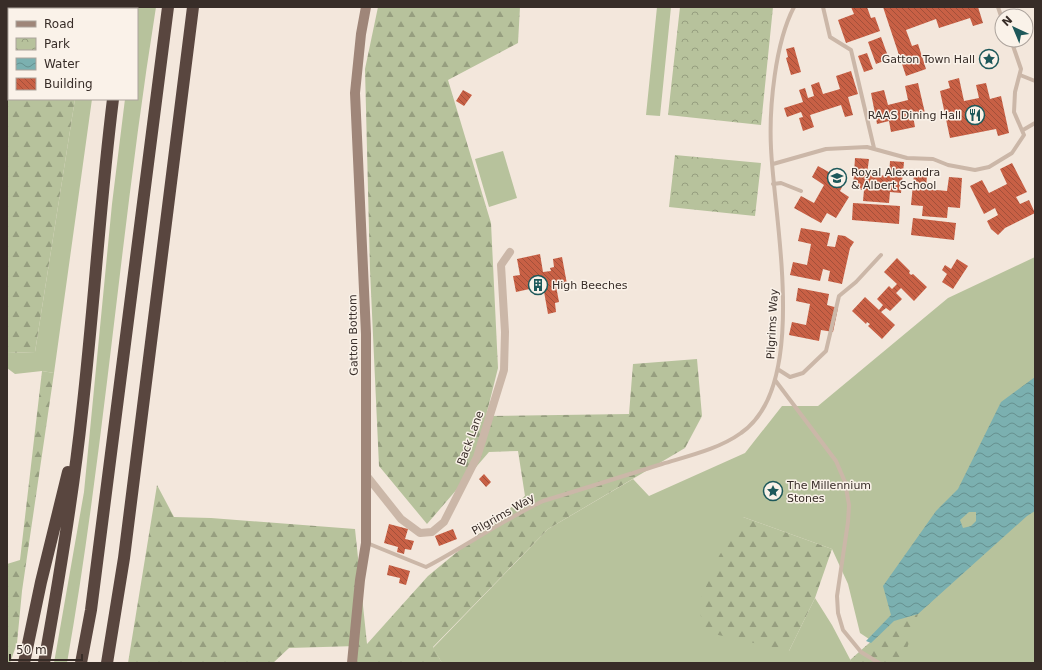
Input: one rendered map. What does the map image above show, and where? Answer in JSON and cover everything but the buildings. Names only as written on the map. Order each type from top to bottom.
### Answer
[{"type":"highway","points":[[81,663],[91,610],[168,7]]},
{"type":"highway","points":[[106,663],[124,558],[193,7]]},
{"type":"highway","points":[[44,663],[69,513],[82,412],[103,189],[114,100]]},
{"type":"highway","points":[[24,663],[41,582],[82,412]]},
{"type":"street","name":"Gatton Bottom","points":[[352,663],[360,580],[366,543],[366,334],[355,93],[361,34],[366,7]]},
{"type":"street","name":"Back Lane","points":[[366,475],[402,520],[420,533],[432,532],[444,522],[477,457],[504,370],[505,332],[501,265],[510,252]]},
{"type":"lane","name":"Pilgrims Way","points":[[366,543],[426,567],[468,544],[519,512],[544,501],[702,451],[741,434],[758,418],[779,370],[783,326],[783,279],[773,184],[771,135],[778,59],[785,30],[794,7]]},
{"type":"lane","points":[[823,7],[830,37],[851,50],[874,148]]},
{"type":"lane","points":[[773,164],[826,149],[867,147],[907,158],[933,159],[948,165],[975,170],[989,167],[1012,153],[1024,135],[1014,112],[1014,101],[1020,75],[1020,63],[1014,48]]},
{"type":"lane","points":[[1020,75],[1035,81]]},
{"type":"lane","points":[[1023,130],[1035,123]]},
{"type":"lane","points":[[773,184],[781,184],[801,192]]},
{"type":"lane","points":[[779,370],[790,377],[803,373],[826,351],[839,296],[856,282],[881,255]]},
{"type":"lane","points":[[775,380],[836,461],[845,482],[849,504],[848,522],[837,596],[838,613],[843,630],[861,652],[879,663]]},
{"type":"green space","points":[[7,7],[105,7],[8,8],[8,100],[75,100],[35,352],[7,353]]},
{"type":"green space","points":[[156,7],[133,171],[103,418],[80,581],[67,663],[54,663],[84,492],[112,204],[125,100],[138,100],[138,8]]},
{"type":"green space","points":[[378,7],[520,7],[518,43],[448,80],[491,223],[498,368],[486,416],[629,414],[633,364],[697,359],[702,416],[685,448],[548,529],[433,647],[442,663],[354,663],[357,646],[289,648],[273,663],[128,663],[157,485],[174,517],[211,518],[355,529],[367,644],[428,576],[525,496],[518,451],[489,452],[427,524],[379,466],[370,270],[365,69]]},
{"type":"green space","points":[[657,7],[671,7],[660,116],[646,115]]},
{"type":"green space","points":[[680,7],[773,7],[761,125],[668,115]]},
{"type":"green space","points":[[75,100],[92,100],[54,373],[42,371],[15,374],[7,368],[7,353],[35,352]]},
{"type":"green space","points":[[503,151],[517,198],[489,207],[475,159]]},
{"type":"green space","points":[[675,155],[761,163],[755,216],[669,207]]},
{"type":"green space","points":[[1035,257],[1035,663],[905,663],[860,633],[848,584],[832,549],[743,517],[789,651],[815,598],[832,625],[852,663],[442,663],[433,648],[548,529],[633,479],[649,496],[745,453],[782,406],[818,406],[948,298]]},
{"type":"green space","points":[[42,371],[54,373],[22,591],[17,643],[10,663],[7,663],[7,564],[20,560]]},
{"type":"green space","points":[[743,517],[832,549],[815,598],[789,651],[705,632],[698,605],[719,556]]},
{"type":"green space","points":[[918,614],[903,661],[905,663],[852,663],[850,660],[894,621]]},
{"type":"water","points":[[1035,377],[1035,511],[1027,516],[918,614],[894,621],[871,643],[866,641],[891,615],[883,586],[936,511],[958,489],[1001,402]],"holes":[[[969,512],[976,512],[976,521],[971,526],[963,528],[960,520]]]},
{"type":"place","name":"Gatton Town Hall","points":[[989,59]]},
{"type":"place","name":"RAAS Dining Hall","points":[[975,115]]},
{"type":"place","name":"Royal Alexandra & Albert School","points":[[837,178]]},
{"type":"place","name":"High Beeches","points":[[538,285]]},
{"type":"place","name":"The Millennium Stones","points":[[773,491]]}]
